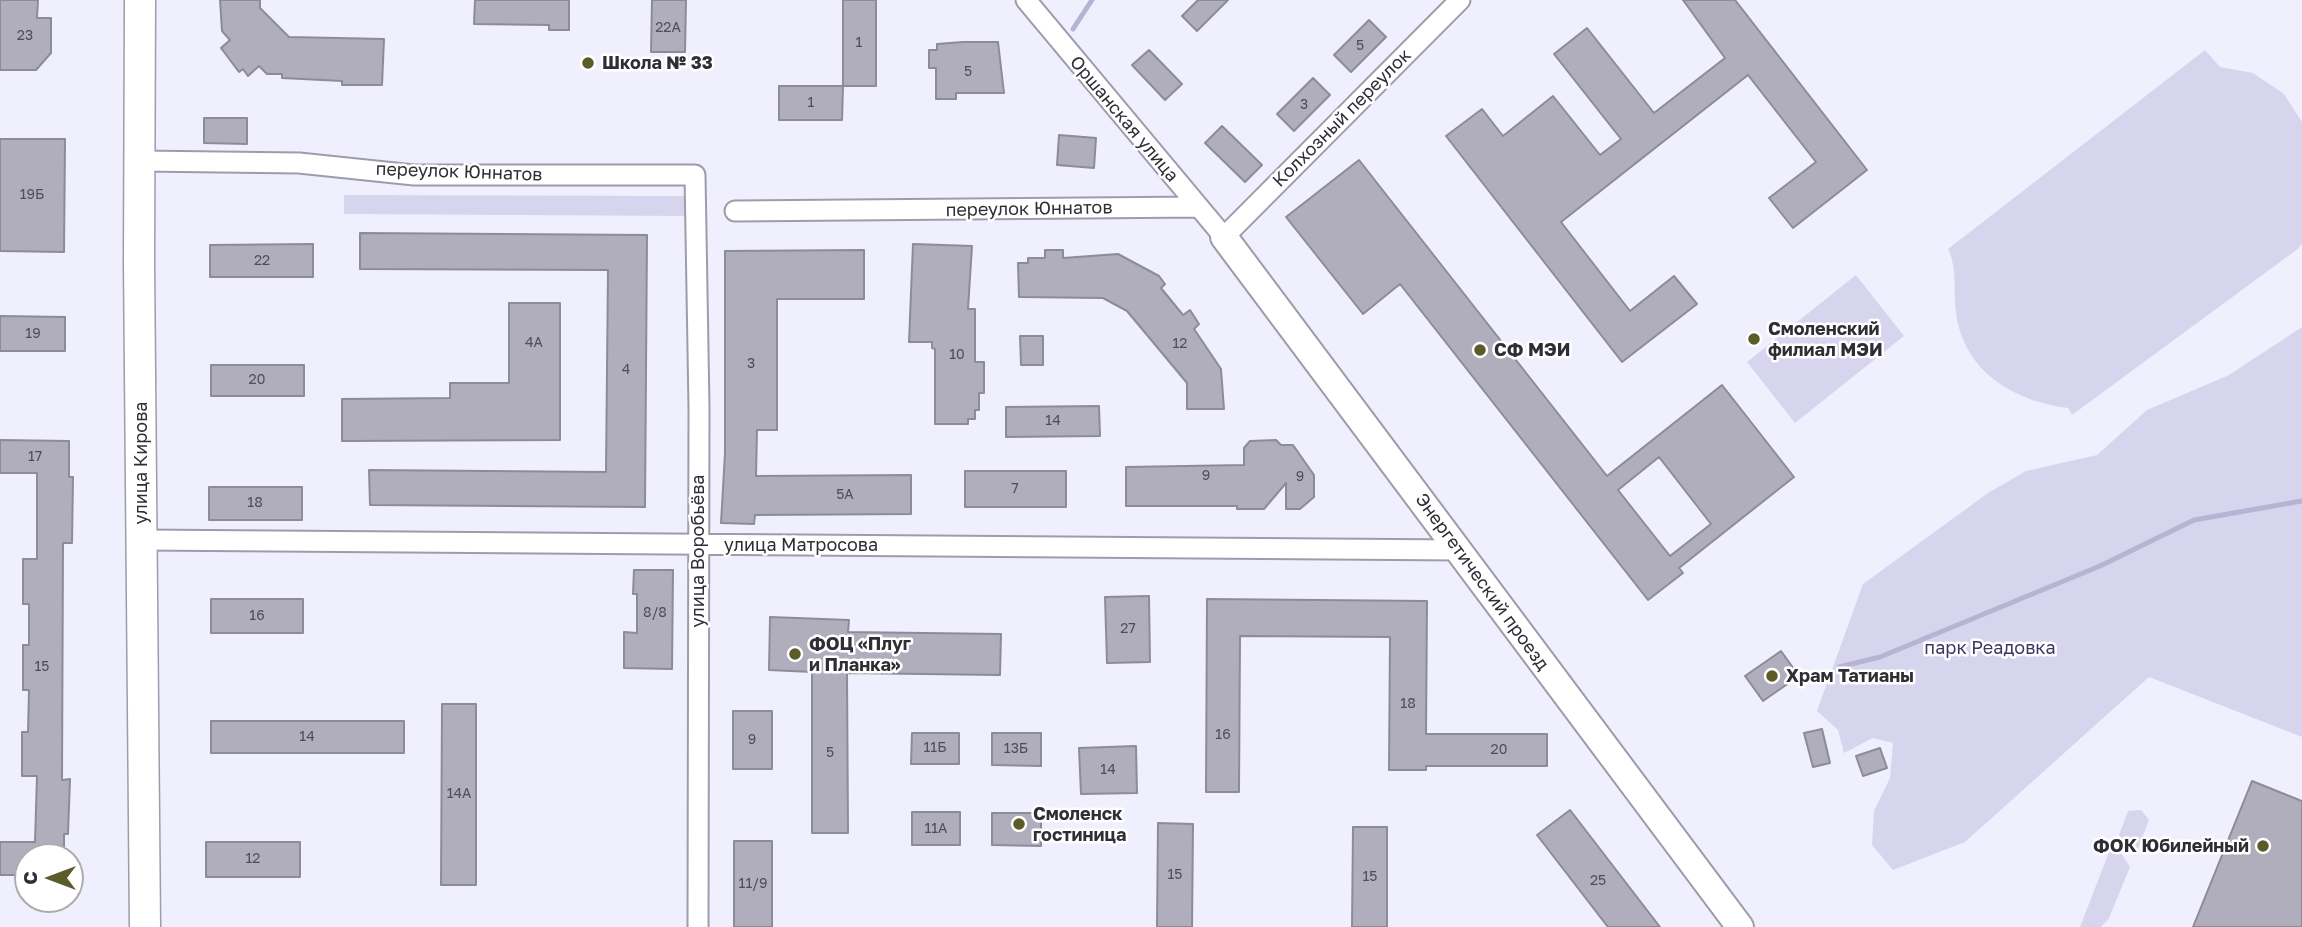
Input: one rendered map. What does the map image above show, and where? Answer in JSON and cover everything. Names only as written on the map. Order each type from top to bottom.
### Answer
[{"type":"main road","name":"улица Кирова","points":[[139,0],[145,927]]},
{"type":"street","name":"Оршанская улица","points":[[1026,0],[1224,237]]},
{"type":"street","name":"Колхозный переулок","points":[[1224,237],[1460,0]]},
{"type":"street","name":"переулок Юннатов","points":[[140,161],[299,163],[414,175],[695,175]]},
{"type":"street","name":"улица Воробьёва","points":[[695,175],[698,927]]},
{"type":"street","name":"переулок Юннатов","points":[[734,211],[1198,207]]},
{"type":"street","name":"Энергетический проезд","points":[[1224,237],[1460,550],[1602,746],[1740,927]]},
{"type":"street","name":"улица Матросова","points":[[142,540],[1460,550]]},
{"type":"green space","points":[[2205,50],[2220,67],[2253,73],[2284,94],[2302,122],[2302,243],[2299,248],[2072,415],[2068,408],[2029,398],[2011,390],[1995,380],[1969,352],[1956,313],[1955,280],[1948,249]]},
{"type":"green space","points":[[344,195],[687,196],[687,216],[344,214]]},
{"type":"green space","points":[[1856,275],[1904,336],[1795,423],[1747,362]]},
{"type":"green space","name":"парк Реадовка","points":[[2302,327],[2302,737],[2149,677],[1965,842],[1893,870],[1872,845],[1874,811],[1890,778],[1893,743],[1873,738],[1844,753],[1838,730],[1817,711],[1863,584],[1988,493],[2026,471],[2097,455],[2147,410],[2229,375]]},
{"type":"green space","points":[[2141,810],[2149,820],[2135,856],[2119,835],[2128,811]]},
{"type":"green space","points":[[2117,847],[2130,867],[2109,918],[2101,927],[2080,927],[2109,852]]},
{"type":"building","points":[[0,0],[38,0],[37,18],[51,18],[51,53],[36,70],[0,70]]},
{"type":"building","points":[[220,0],[260,0],[260,8],[289,37],[384,39],[382,85],[342,85],[342,81],[282,78],[282,74],[267,74],[259,66],[248,76],[243,69],[239,72],[221,48],[230,40],[222,31]]},
{"type":"building","points":[[475,0],[569,0],[569,30],[549,30],[549,25],[474,24]]},
{"type":"building","points":[[652,0],[686,0],[685,52],[651,52]]},
{"type":"building","points":[[843,0],[876,0],[876,86],[843,86]]},
{"type":"building","points":[[1198,0],[1228,0],[1197,31],[1182,16]]},
{"type":"building","points":[[1683,0],[1735,0],[1867,170],[1793,228],[1769,198],[1816,162],[1748,75],[1561,222],[1630,311],[1674,276],[1697,304],[1622,362],[1446,136],[1482,109],[1503,136],[1553,96],[1600,155],[1621,139],[1554,54],[1587,28],[1654,113],[1725,58]]},
{"type":"building","points":[[1369,20],[1386,37],[1351,72],[1334,55]]},
{"type":"building","points":[[998,42],[1004,93],[956,93],[956,99],[936,99],[936,68],[929,68],[929,50],[937,50],[937,44]]},
{"type":"building","points":[[1149,50],[1182,84],[1165,100],[1132,65]]},
{"type":"building","points":[[1313,78],[1330,95],[1294,131],[1277,114]]},
{"type":"building","points":[[779,86],[843,86],[842,120],[779,120]]},
{"type":"building","points":[[204,118],[247,118],[247,144],[204,143]]},
{"type":"building","points":[[1222,126],[1262,165],[1245,182],[1205,143]]},
{"type":"building","points":[[1059,135],[1096,138],[1094,168],[1057,165]]},
{"type":"building","points":[[0,139],[65,139],[64,252],[0,251]]},
{"type":"building","name":"СФ МЭИ","points":[[1359,160],[1607,476],[1722,385],[1794,477],[1679,568],[1683,573],[1648,600],[1400,284],[1363,314],[1286,217]],"holes":[[[1659,457],[1711,524],[1670,556],[1618,490]]]},
{"type":"building","points":[[360,233],[647,235],[645,507],[370,505],[369,470],[606,472],[608,270],[360,269]]},
{"type":"building","points":[[313,244],[313,277],[210,277],[210,245]]},
{"type":"building","points":[[913,244],[972,246],[968,309],[975,309],[975,362],[984,362],[984,393],[979,393],[979,410],[975,410],[975,419],[968,419],[968,424],[935,424],[935,349],[932,348],[932,342],[909,342]]},
{"type":"building","points":[[864,250],[864,299],[777,299],[777,430],[757,430],[756,476],[911,475],[911,514],[755,515],[754,524],[721,523],[725,453],[725,251]]},
{"type":"building","points":[[1045,250],[1063,250],[1063,258],[1118,254],[1159,276],[1165,284],[1161,288],[1183,315],[1190,310],[1199,324],[1194,329],[1221,369],[1224,409],[1187,409],[1187,383],[1127,311],[1103,298],[1019,297],[1018,263],[1028,263],[1028,258],[1045,258]]},
{"type":"building","points":[[509,303],[560,303],[560,440],[342,441],[342,399],[450,398],[450,383],[509,383]]},
{"type":"building","points":[[0,316],[65,317],[65,351],[0,351]]},
{"type":"building","points":[[1020,336],[1043,336],[1043,365],[1021,365]]},
{"type":"building","points":[[211,365],[304,365],[304,396],[211,396]]},
{"type":"building","points":[[1099,406],[1100,436],[1006,437],[1006,407]]},
{"type":"building","points":[[0,440],[69,441],[69,477],[73,477],[72,543],[63,543],[62,780],[70,779],[68,834],[64,834],[64,843],[14,843],[14,875],[0,875],[0,842],[35,842],[37,776],[22,776],[22,732],[28,732],[29,690],[23,690],[23,645],[29,645],[29,604],[23,604],[23,559],[37,559],[37,473],[0,473]]},
{"type":"building","points":[[1276,440],[1281,445],[1293,445],[1314,475],[1314,497],[1300,509],[1286,509],[1286,483],[1264,509],[1237,509],[1237,506],[1126,506],[1126,467],[1244,465],[1244,448],[1250,441]]},
{"type":"building","points":[[965,471],[1066,471],[1066,507],[965,507]]},
{"type":"building","points":[[209,487],[302,487],[302,520],[209,520]]},
{"type":"building","points":[[634,570],[673,570],[672,669],[624,668],[624,632],[637,633],[637,594],[633,594]]},
{"type":"building","points":[[1149,596],[1150,662],[1107,663],[1105,597]]},
{"type":"building","points":[[211,599],[303,599],[303,633],[211,633]]},
{"type":"building","points":[[1207,599],[1427,601],[1426,734],[1547,734],[1547,766],[1426,766],[1426,770],[1389,770],[1390,637],[1240,636],[1239,792],[1206,792]]},
{"type":"building","points":[[770,617],[849,620],[848,632],[1001,634],[1000,675],[847,673],[848,833],[812,833],[812,672],[769,670]]},
{"type":"building","name":"Храм Татианы","points":[[1781,651],[1799,676],[1763,701],[1745,676]]},
{"type":"building","points":[[442,704],[476,704],[476,885],[441,885]]},
{"type":"building","points":[[733,711],[772,711],[772,769],[733,769]]},
{"type":"building","points":[[211,721],[404,721],[404,753],[211,753]]},
{"type":"building","points":[[1822,729],[1830,763],[1813,767],[1804,733]]},
{"type":"building","points":[[912,733],[959,733],[959,764],[911,764]]},
{"type":"building","points":[[992,733],[1041,733],[1041,766],[992,765]]},
{"type":"building","points":[[1136,746],[1137,793],[1081,794],[1079,748]]},
{"type":"building","points":[[1880,748],[1887,768],[1863,776],[1856,756]]},
{"type":"building","name":"ФОК Юбилейный","points":[[2252,781],[2302,801],[2302,927],[2193,927]]},
{"type":"building","points":[[1570,810],[1660,927],[1608,927],[1537,835]]},
{"type":"building","points":[[912,812],[960,812],[960,845],[912,845]]},
{"type":"building","points":[[992,813],[1041,813],[1041,846],[992,845]]},
{"type":"building","points":[[1158,823],[1193,824],[1192,927],[1157,927]]},
{"type":"building","points":[[1353,827],[1387,827],[1387,927],[1352,927]]},
{"type":"building","points":[[734,841],[772,841],[772,927],[734,927]]},
{"type":"building","points":[[206,842],[300,842],[300,877],[206,877]]},
{"type":"waterway","points":[[1073,29],[1092,0]]},
{"type":"waterway","points":[[1839,667],[1880,657],[2100,566],[2194,520],[2302,501]]},
{"type":"place","name":"Школа № 33","points":[[588,63]]},
{"type":"place","name":"Смоленский филиал МЭИ","points":[[1754,339]]},
{"type":"place","name":"СФ МЭИ","points":[[1480,350]]},
{"type":"place","name":"ФОЦ «Плуг и Планка»","points":[[795,654]]},
{"type":"place","name":"Храм Татианы","points":[[1772,676]]},
{"type":"place","name":"Смоленск гостиница","points":[[1019,824]]},
{"type":"place","name":"ФОК Юбилейный","points":[[2263,846]]}]
